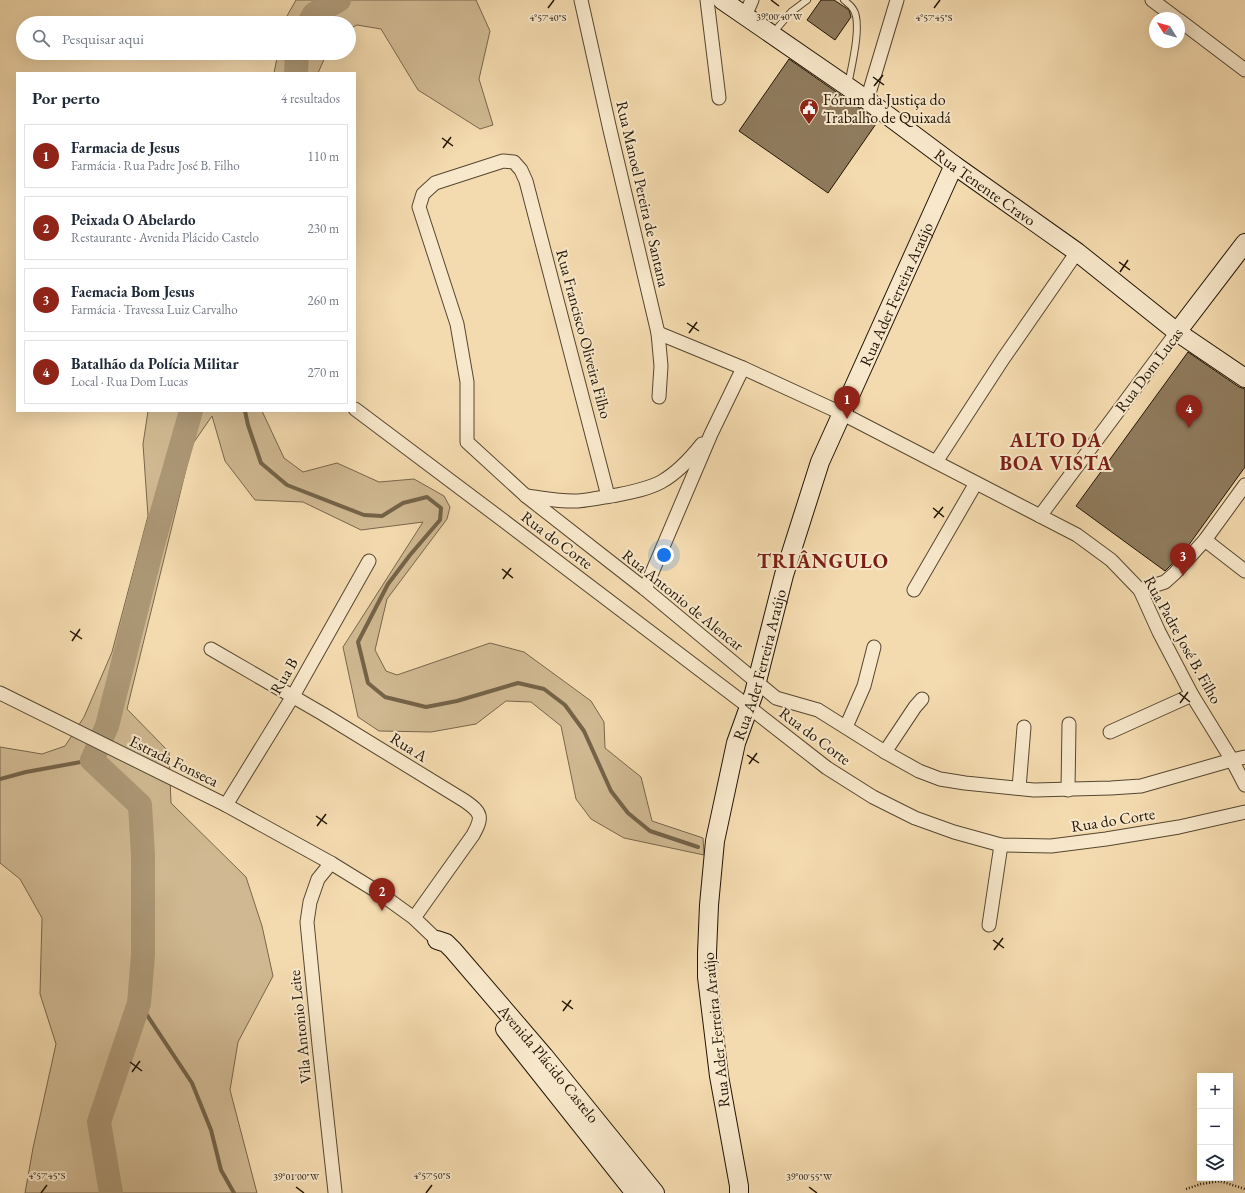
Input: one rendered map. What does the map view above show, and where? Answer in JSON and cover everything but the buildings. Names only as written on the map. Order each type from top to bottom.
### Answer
[{"type":"street","name":"Rua Manoel Pereira de Santana","points":[[581,0],[658,333],[661,366],[659,397]]},
{"type":"street","points":[[707,0],[719,98]]},
{"type":"street","name":"Rua Tenente Cravo","points":[[722,0],[749,8],[772,35],[867,100],[954,165],[1077,252],[1177,332],[1245,378]]},
{"type":"street","points":[[867,100],[897,0]]},
{"type":"street","points":[[1152,0],[1168,12]]},
{"type":"street","points":[[1185,25],[1245,70]]},
{"type":"street","name":"Rua Francisco Oliveira Filho","points":[[467,442],[467,382],[457,324],[420,207],[423,194],[435,183],[503,162],[514,162],[521,170],[526,181],[608,496]]},
{"type":"street","name":"Rua Ader Ferreira Araújo","points":[[739,1193],[719,1076],[707,978],[709,905],[715,841],[736,743],[754,694],[756,681],[784,575],[820,462],[954,165]]},
{"type":"street","name":"Rua Dom Lucas","points":[[1040,516],[1245,243]]},
{"type":"street","points":[[936,462],[1003,359],[1077,252]]},
{"type":"street","name":"Rua Padre José B. Filho","points":[[658,333],[743,368],[841,413],[1077,535],[1112,560],[1140,590],[1159,632],[1192,695],[1239,758],[1245,785]]},
{"type":"street","points":[[645,589],[711,434],[743,368]]},
{"type":"street","name":"Rua do Corte","points":[[356,410],[749,707],[827,768],[873,797],[915,818],[954,832],[1001,846],[1051,846],[1180,827],[1245,812]]},
{"type":"street","points":[[526,496],[576,501],[591,500],[629,493],[650,487],[662,482],[692,457],[711,434]]},
{"type":"street","name":"Rua Antonio de Alencar","points":[[467,442],[526,496],[645,589],[776,698],[818,710],[885,752],[919,771],[940,779],[965,783],[1019,788],[1068,790],[1141,786],[1239,758]]},
{"type":"street","points":[[914,590],[976,483]]},
{"type":"street","points":[[1140,590],[1165,582],[1190,557],[1205,540],[1245,485]]},
{"type":"street","points":[[1205,540],[1245,571]]},
{"type":"street","name":"Rua B","points":[[226,805],[293,696],[369,561]]},
{"type":"street","points":[[846,728],[864,686],[874,647]]},
{"type":"street","name":"Rua A","points":[[211,649],[293,696],[466,801],[476,809],[480,815],[479,824],[473,835],[414,918]]},
{"type":"street","name":"Estrada Fonseca","points":[[0,693],[226,805],[331,863]]},
{"type":"street","points":[[1110,732],[1192,695]]},
{"type":"street","points":[[885,752],[922,699]]},
{"type":"street","points":[[1068,790],[1069,724]]},
{"type":"street","points":[[1019,788],[1024,727]]},
{"type":"street","points":[[989,925],[1001,846]]},
{"type":"street","name":"Avenida Plácido Castelo","points":[[331,863],[378,892],[414,918],[437,940],[440,949],[450,962],[539,1060],[625,1168],[655,1193]]},
{"type":"street","name":"Vila Antonio Leite","points":[[331,863],[318,879],[310,902],[307,922],[318,1045],[335,1192]]},
{"type":"street","name":"Avenida Plácido Castelo","points":[[625,1168],[635,1193]]},
{"type":"lane","points":[[772,35],[791,12],[807,0]]},
{"type":"lane","points":[[844,0],[854,9],[857,25],[854,55],[848,87]]},
{"type":"path","points":[[1186,1189],[1201,1184],[1220,1181],[1245,1189]]},
{"type":"shaded area","points":[[296,0],[476,0],[490,31],[479,79],[493,125],[480,129],[418,90],[381,29],[356,26],[356,16],[287,16]]},
{"type":"shaded area","points":[[277,60],[324,60],[318,72],[274,72]]},
{"type":"shaded area","points":[[148,412],[262,412],[284,458],[303,472],[337,463],[379,482],[414,479],[444,496],[450,507],[447,519],[387,599],[375,650],[386,671],[397,675],[490,643],[524,652],[591,701],[604,722],[605,748],[641,777],[652,821],[703,838],[704,855],[624,838],[591,819],[576,799],[561,726],[531,702],[506,701],[476,724],[431,732],[379,731],[358,717],[343,647],[423,522],[361,530],[303,502],[255,500],[225,461],[212,416],[192,445],[127,709],[169,752],[171,803],[246,877],[262,926],[273,976],[238,1042],[230,1090],[257,1193],[25,1193],[33,1148],[56,1044],[40,994],[42,918],[20,879],[0,863],[0,747],[42,754],[65,746],[84,717],[112,652],[148,516],[143,444]]},
{"type":"waterway","points":[[313,16],[339,0]]},
{"type":"waterway","points":[[296,72],[297,60]]},
{"type":"waterway","points":[[111,1193],[99,1122],[139,1003],[143,955],[143,855],[140,805],[92,760],[107,726],[154,540],[191,412]]},
{"type":"waterway","points":[[245,412],[261,463],[287,485],[364,515],[382,516],[403,503],[427,497],[441,508],[440,520],[410,555],[388,584],[358,642],[368,683],[385,697],[426,707],[457,701],[518,683],[544,689],[565,705],[584,731],[611,791],[628,813],[650,831],[698,847]]},
{"type":"waterway","points":[[0,779],[26,772],[92,760]]},
{"type":"waterway","points":[[139,1003],[192,1083],[211,1130],[221,1170],[234,1193]]},
{"type":"place","name":"Fórum da Justiça do Trabalho de Quixadá","points":[[809,125]]},
{"type":"place","name":"Farmacia de Jesus","points":[[847,419]]},
{"type":"place","name":"Batalhão da Polícia Militar","points":[[1189,428]]},
{"type":"place","name":"Faemacia Bom Jesus","points":[[1183,576]]},
{"type":"place","name":"Peixada O Abelardo","points":[[382,911]]},
{"type":"district","name":"ALTO DA BOA VISTA","points":[[1056,452]]},
{"type":"district","name":"TRIÂNGULO","points":[[823,561]]}]
